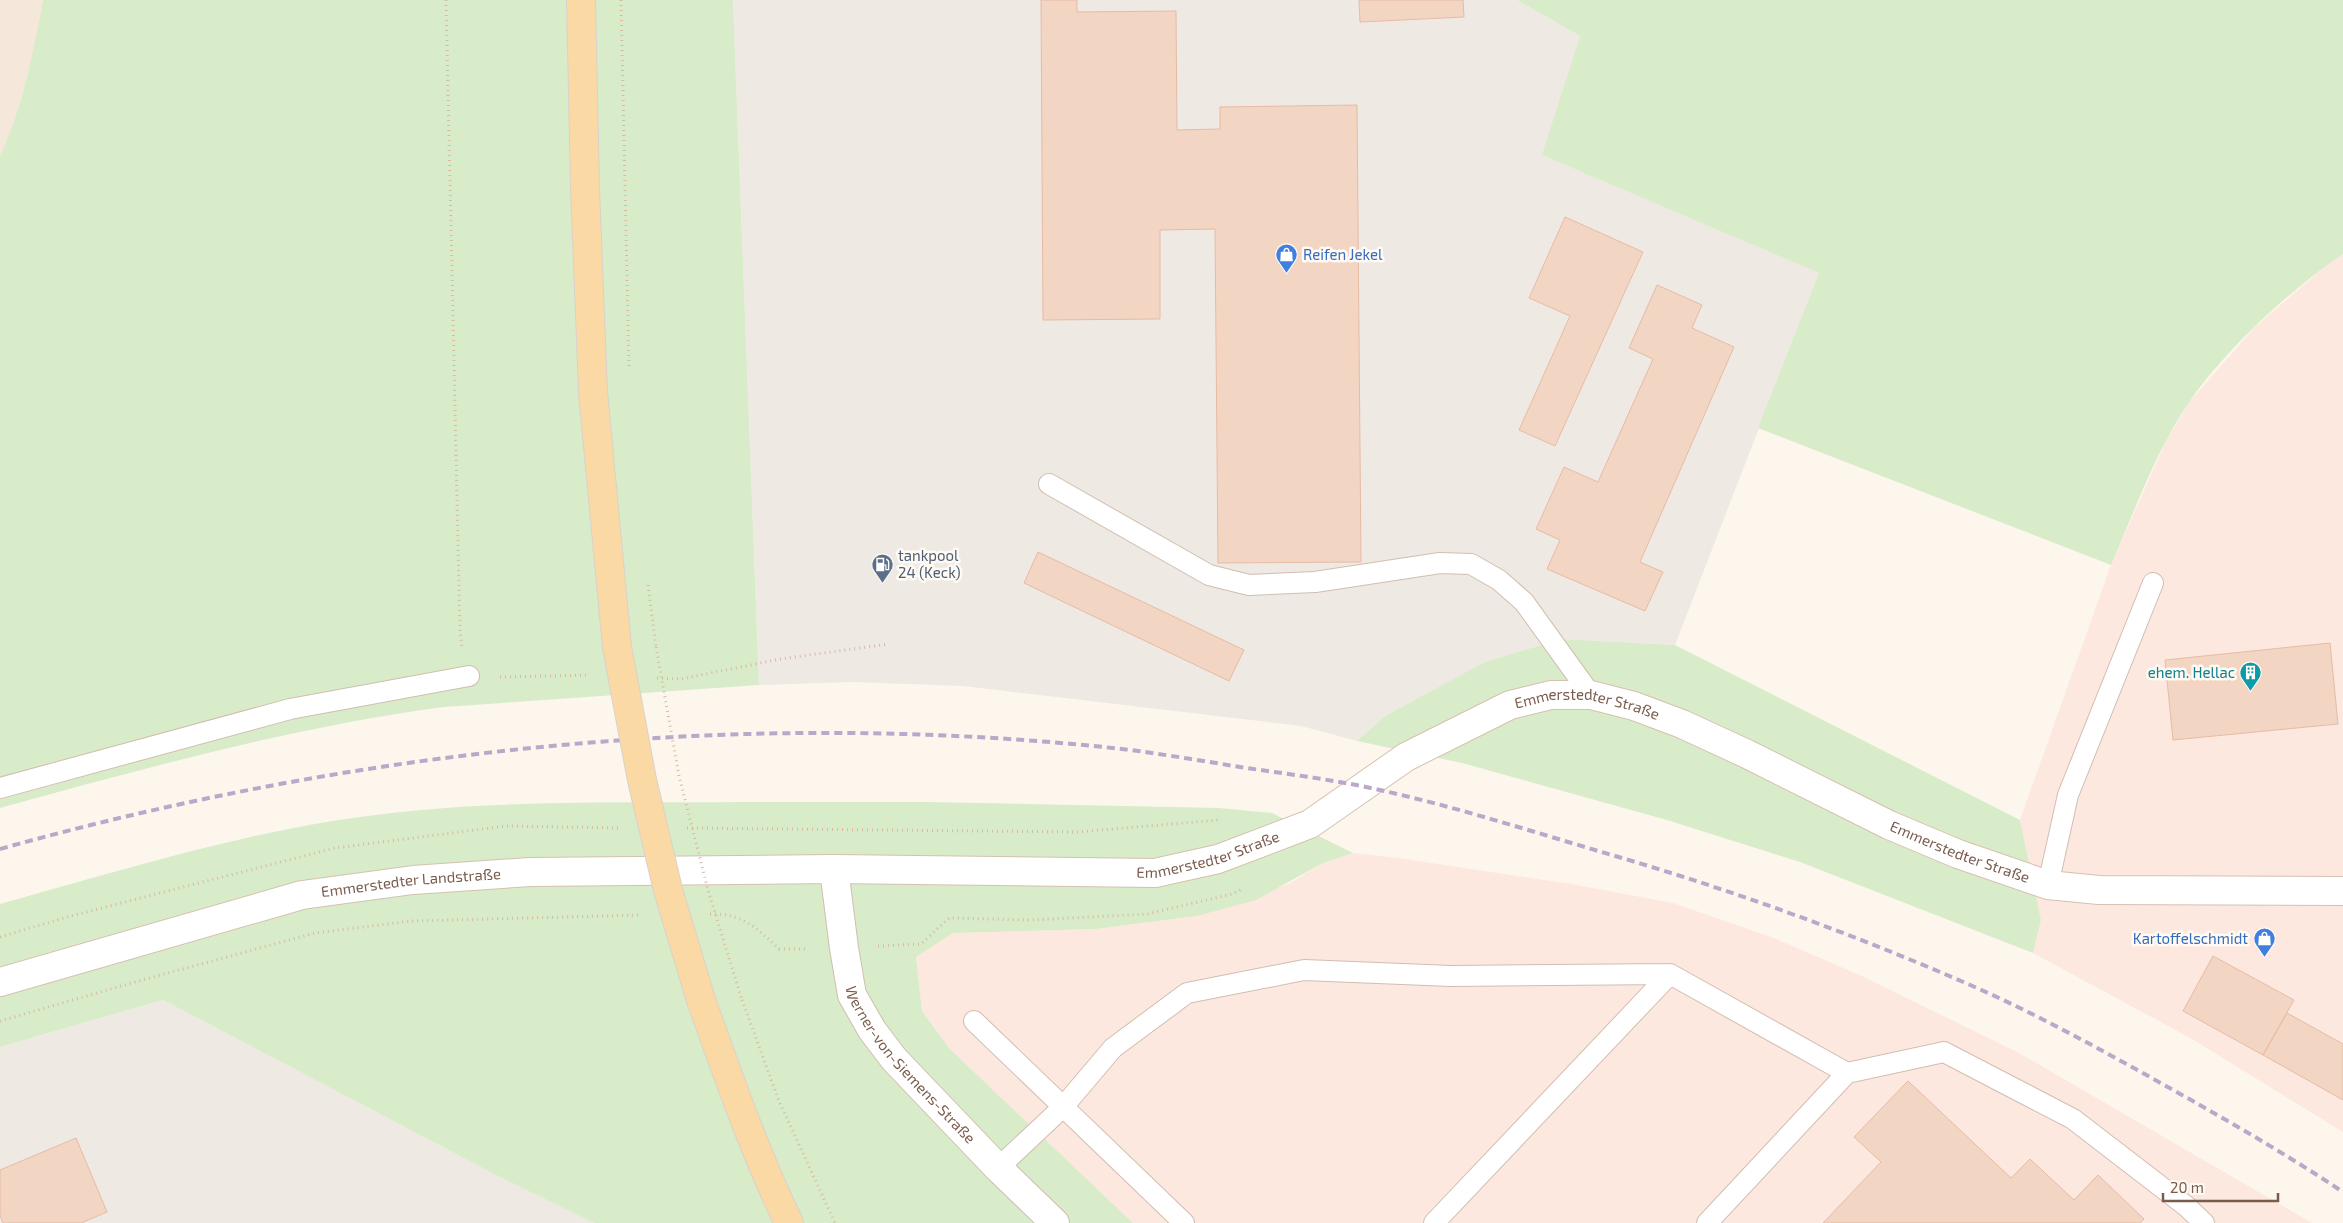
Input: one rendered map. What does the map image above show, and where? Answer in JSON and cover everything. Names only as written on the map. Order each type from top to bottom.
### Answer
[{"type":"main road","points":[[581,0],[585,198],[592,392],[617,647],[644,789],[668,890],[701,1000],[743,1116],[771,1185],[789,1223]]},
{"type":"main road","name":"Emmerstedter Straße","points":[[834,869],[1156,872],[1218,859],[1310,824],[1406,757],[1510,706],[1551,695],[1591,695],[1634,706],[1682,724],[1747,754],[1889,825],[1958,854],[2048,885],[2100,890],[2343,891]]},
{"type":"main road","name":"Emmerstedter Landstraße","points":[[0,982],[302,895],[413,880],[530,872],[612,873],[834,869]]},
{"type":"main road","name":"Werner-von-Siemens-Straße","points":[[834,869],[852,995],[872,1030],[894,1059],[998,1168],[1055,1223]]},
{"type":"lane","points":[[1049,484],[1209,575],[1249,585],[1315,582],[1440,563],[1471,564],[1499,580],[1524,602],[1591,695]]},
{"type":"lane","points":[[2048,885],[2068,796],[2152,583]]},
{"type":"lane","points":[[0,788],[290,709],[469,676]]},
{"type":"lane","points":[[998,1168],[1063,1107],[1113,1048],[1187,993],[1304,970],[1451,976],[1670,974],[1848,1073]]},
{"type":"lane","points":[[1434,1223],[1670,974]]},
{"type":"lane","points":[[974,1021],[1184,1223]]},
{"type":"lane","points":[[1707,1223],[1848,1073],[1944,1052],[2073,1119],[2186,1206],[2204,1223]]},
{"type":"path","points":[[446,0],[459,625],[469,676],[596,675]]},
{"type":"path","points":[[621,0],[629,380]]},
{"type":"path","points":[[647,578],[656,647],[679,776],[708,890],[742,1000],[779,1101],[835,1223]]},
{"type":"path","points":[[653,678],[681,679],[780,659],[888,644]]},
{"type":"shaded area","points":[[0,0],[43,0],[34,52],[12,131],[0,156]]},
{"type":"shaded area","points":[[733,0],[1517,0],[1580,36],[1543,155],[1819,273],[1675,645],[1561,639],[1486,662],[1385,716],[1357,741],[1301,726],[963,686],[853,682],[759,685]]},
{"type":"shaded area","points":[[2343,254],[2343,1132],[2192,1039],[2033,953],[2041,920],[2020,820],[2111,565],[2166,441],[2190,401],[2254,328],[2328,264]]},
{"type":"shaded area","points":[[1353,853],[1571,884],[1673,903],[1774,938],[1862,976],[2019,1053],[2312,1223],[1133,1223],[949,1048],[922,1011],[916,957],[953,933],[1096,929],[1197,916],[1289,884],[1323,863]]},
{"type":"shaded area","points":[[163,1000],[496,1175],[594,1223],[0,1223],[0,1047]]},
{"type":"green space","points":[[43,0],[733,0],[759,685],[444,707],[388,715],[220,750],[0,808],[0,156],[21,99]]},
{"type":"green space","points":[[1517,0],[2343,0],[2343,254],[2323,268],[2260,321],[2222,361],[2190,401],[2156,460],[2111,565],[1758,428],[1819,273],[1542,155],[1580,36]]},
{"type":"green space","points":[[1561,639],[1675,645],[2020,820],[2041,920],[2033,953],[1800,862],[1667,820],[1462,763],[1357,741],[1385,716],[1485,662]]},
{"type":"green space","points":[[927,802],[1219,808],[1272,813],[1353,853],[1323,863],[1256,900],[1197,916],[1096,929],[953,933],[916,957],[922,1011],[949,1048],[1133,1223],[594,1223],[496,1175],[163,1000],[0,1047],[0,904],[211,846],[339,820],[439,808],[592,803]]},
{"type":"building","name":"Reifen Jekel","points":[[1041,0],[1077,0],[1077,12],[1176,11],[1177,130],[1220,129],[1220,107],[1357,105],[1361,562],[1218,563],[1215,229],[1160,230],[1160,319],[1043,320]]},
{"type":"building","points":[[1359,0],[1463,0],[1464,17],[1360,22]]},
{"type":"building","points":[[1565,217],[1643,252],[1555,446],[1519,430],[1570,316],[1529,298]]},
{"type":"building","points":[[1657,285],[1702,305],[1692,328],[1734,347],[1640,562],[1663,572],[1645,611],[1547,569],[1560,540],[1536,529],[1564,467],[1598,482],[1653,359],[1629,348]]},
{"type":"building","points":[[1038,552],[1244,650],[1229,681],[1024,583]]},
{"type":"building","name":"ehem. Hellac","points":[[2330,643],[2338,724],[2173,740],[2165,660]]},
{"type":"building","points":[[2213,956],[2294,1000],[2263,1055],[2183,1011]]},
{"type":"building","points":[[2287,1013],[2343,1044],[2343,1100],[2263,1055]]},
{"type":"building","points":[[1908,1081],[2011,1178],[2030,1159],[2074,1200],[2098,1175],[2144,1219],[2140,1223],[1823,1223],[1881,1162],[1854,1137]]},
{"type":"building","points":[[76,1138],[107,1212],[81,1223],[3,1223],[0,1215],[0,1170]]},
{"type":"railway","points":[[0,849],[138,814],[278,784],[419,762],[561,745],[703,736],[846,733],[989,738],[1145,752],[1346,783],[1427,801],[1666,871],[1797,916],[1926,966],[2047,1021],[2218,1115],[2343,1192]]},
{"type":"place","name":"Reifen Jekel","points":[[1287,274]]},
{"type":"place","name":"tankpool 24 (Keck)","points":[[882,584]]},
{"type":"place","name":"ehem. Hellac","points":[[2251,692]]},
{"type":"place","name":"Kartoffelschmidt","points":[[2264,958]]}]
